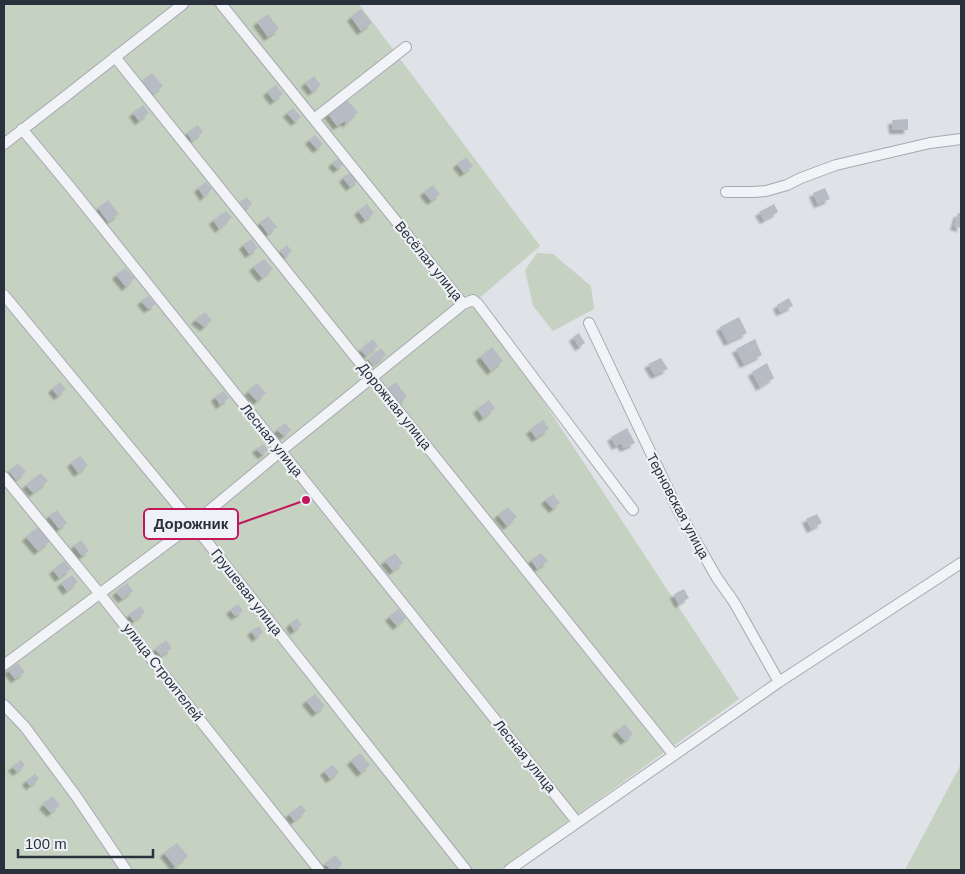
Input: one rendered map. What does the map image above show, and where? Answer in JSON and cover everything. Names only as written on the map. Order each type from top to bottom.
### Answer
[{"type":"street","points":[[4,144],[183,4]]},
{"type":"street","name":"Весёлая улица","points":[[221,4],[463,304],[473,300],[478,304],[633,510]]},
{"type":"street","points":[[314,119],[406,47]]},
{"type":"street","name":"Дорожная улица","points":[[115,57],[674,754]]},
{"type":"street","name":"Лесная улица","points":[[22,130],[71,188],[577,822]]},
{"type":"street","points":[[726,192],[766,191],[836,165],[930,143],[961,138]]},
{"type":"street","name":"Грушевая улица","points":[[4,295],[193,524],[466,870]]},
{"type":"street","points":[[4,665],[193,524],[463,304]]},
{"type":"street","name":"Терновская улица","points":[[589,323],[678,510],[717,578],[734,602],[779,682]]},
{"type":"street","name":"улица Строителей","points":[[4,477],[100,594],[319,870]]},
{"type":"street","points":[[509,870],[779,682],[961,564]]},
{"type":"street","points":[[4,705],[25,727],[76,796],[126,870]]},
{"type":"green space","points":[[4,4],[359,4],[540,246],[477,300],[739,699],[500,870],[4,870]]},
{"type":"green space","points":[[537,253],[553,254],[591,286],[594,309],[553,331],[533,306],[525,270]]},
{"type":"green space","points":[[961,764],[961,870],[905,870]]},
{"type":"building","points":[[361,9],[372,23],[361,31],[351,17]]},
{"type":"building","points":[[268,14],[279,29],[268,37],[257,22]]},
{"type":"building","points":[[152,73],[163,86],[153,94],[142,81]]},
{"type":"building","points":[[314,76],[321,85],[312,92],[305,83]]},
{"type":"building","points":[[276,85],[283,94],[274,101],[267,92]]},
{"type":"building","points":[[345,98],[358,112],[346,124],[345,121],[337,126],[328,114]]},
{"type":"building","points":[[143,105],[149,113],[139,121],[133,113]]},
{"type":"building","points":[[293,108],[301,117],[295,122],[287,113]]},
{"type":"building","points":[[908,119],[908,130],[893,130],[892,120]]},
{"type":"building","points":[[198,125],[203,132],[192,141],[187,133]]},
{"type":"building","points":[[315,135],[323,144],[317,149],[309,140]]},
{"type":"building","points":[[466,157],[473,166],[464,173],[457,164]]},
{"type":"building","points":[[339,158],[344,164],[337,169],[332,163]]},
{"type":"building","points":[[352,171],[359,180],[350,187],[343,178]]},
{"type":"building","points":[[206,182],[212,189],[204,197],[198,188]]},
{"type":"building","points":[[433,185],[440,194],[431,201],[424,192]]},
{"type":"building","points":[[825,188],[830,199],[818,204],[813,193]]},
{"type":"building","points":[[247,197],[252,204],[244,210],[238,203]]},
{"type":"building","points":[[108,200],[119,214],[108,222],[98,208]]},
{"type":"building","points":[[367,204],[374,213],[365,220],[358,211]]},
{"type":"building","points":[[774,204],[778,212],[764,220],[759,212]]},
{"type":"building","points":[[226,211],[232,217],[219,229],[213,220]]},
{"type":"building","points":[[958,213],[961,213],[961,228],[954,226]]},
{"type":"building","points":[[268,216],[277,227],[268,234],[260,223]]},
{"type":"building","points":[[251,239],[258,248],[249,254],[243,245]]},
{"type":"building","points":[[287,245],[292,251],[285,257],[280,251]]},
{"type":"building","points":[[264,259],[273,269],[262,278],[253,267]]},
{"type":"building","points":[[125,268],[135,278],[126,287],[116,275]]},
{"type":"building","points":[[148,296],[156,304],[148,309],[141,301]]},
{"type":"building","points":[[789,298],[793,306],[780,312],[777,305]]},
{"type":"building","points":[[205,312],[212,320],[204,327],[195,320]]},
{"type":"building","points":[[739,317],[747,333],[728,342],[720,327]]},
{"type":"building","points":[[579,333],[585,343],[579,347],[573,337]]},
{"type":"building","points":[[373,339],[378,346],[366,356],[360,350]]},
{"type":"building","points":[[755,339],[762,355],[744,364],[736,349]]},
{"type":"building","points":[[492,347],[503,361],[491,371],[480,357]]},
{"type":"building","points":[[381,348],[386,355],[373,365],[368,359]]},
{"type":"building","points":[[661,358],[668,369],[655,375],[648,364]]},
{"type":"building","points":[[767,363],[774,378],[760,387],[752,372]]},
{"type":"building","points":[[60,382],[66,389],[58,396],[52,389]]},
{"type":"building","points":[[396,382],[407,397],[399,403],[388,388]]},
{"type":"building","points":[[257,383],[266,393],[257,401],[248,392]]},
{"type":"building","points":[[223,391],[229,398],[220,405],[215,397]]},
{"type":"building","points":[[489,400],[495,408],[483,418],[477,409]]},
{"type":"building","points":[[543,420],[549,429],[536,438],[530,430]]},
{"type":"building","points":[[285,423],[291,430],[284,436],[277,430]]},
{"type":"building","points":[[627,428],[635,443],[624,448],[621,443],[616,446],[611,437]]},
{"type":"building","points":[[263,444],[268,450],[262,455],[256,449]]},
{"type":"building","points":[[80,456],[88,465],[78,473],[71,463]]},
{"type":"building","points":[[18,463],[26,472],[16,480],[9,471]]},
{"type":"building","points":[[41,473],[48,481],[33,493],[26,485]]},
{"type":"building","points":[[553,494],[560,503],[553,509],[545,500]]},
{"type":"building","points":[[508,507],[517,517],[507,526],[498,515]]},
{"type":"building","points":[[57,510],[67,523],[59,529],[49,516]]},
{"type":"building","points":[[817,514],[822,523],[811,529],[806,519]]},
{"type":"building","points":[[38,527],[50,541],[38,551],[26,537]]},
{"type":"building","points":[[81,540],[89,551],[82,556],[74,546]]},
{"type":"building","points":[[395,553],[403,563],[393,571],[385,561]]},
{"type":"building","points":[[541,553],[548,561],[537,569],[531,560]]},
{"type":"building","points":[[64,561],[71,569],[59,578],[53,570]]},
{"type":"building","points":[[72,575],[78,582],[67,591],[61,583]]},
{"type":"building","points":[[127,583],[133,591],[122,599],[116,592]]},
{"type":"building","points":[[684,589],[689,598],[679,604],[674,594]]},
{"type":"building","points":[[238,604],[243,611],[235,616],[230,610]]},
{"type":"building","points":[[140,606],[145,612],[134,621],[129,615]]},
{"type":"building","points":[[398,609],[406,618],[397,626],[389,617]]},
{"type":"building","points":[[297,618],[302,625],[294,631],[290,624]]},
{"type":"building","points":[[259,626],[263,632],[256,638],[251,631]]},
{"type":"building","points":[[166,640],[172,648],[161,656],[155,649]]},
{"type":"building","points":[[18,663],[25,672],[15,679],[8,670]]},
{"type":"building","points":[[315,694],[325,706],[316,713],[306,701]]},
{"type":"building","points":[[625,724],[633,734],[625,741],[616,731]]},
{"type":"building","points":[[360,753],[370,765],[361,773],[351,761]]},
{"type":"building","points":[[21,760],[25,765],[17,772],[12,767]]},
{"type":"building","points":[[333,765],[339,772],[330,779],[324,771]]},
{"type":"building","points":[[35,774],[39,779],[30,786],[26,781]]},
{"type":"building","points":[[52,796],[60,805],[51,813],[43,805]]},
{"type":"building","points":[[301,805],[306,811],[294,821],[289,814]]},
{"type":"building","points":[[177,843],[188,856],[175,867],[164,853]]},
{"type":"building","points":[[335,855],[343,864],[335,870],[331,870],[325,864]]},
{"type":"place","name":"Дорожник","points":[[306,500]]}]
